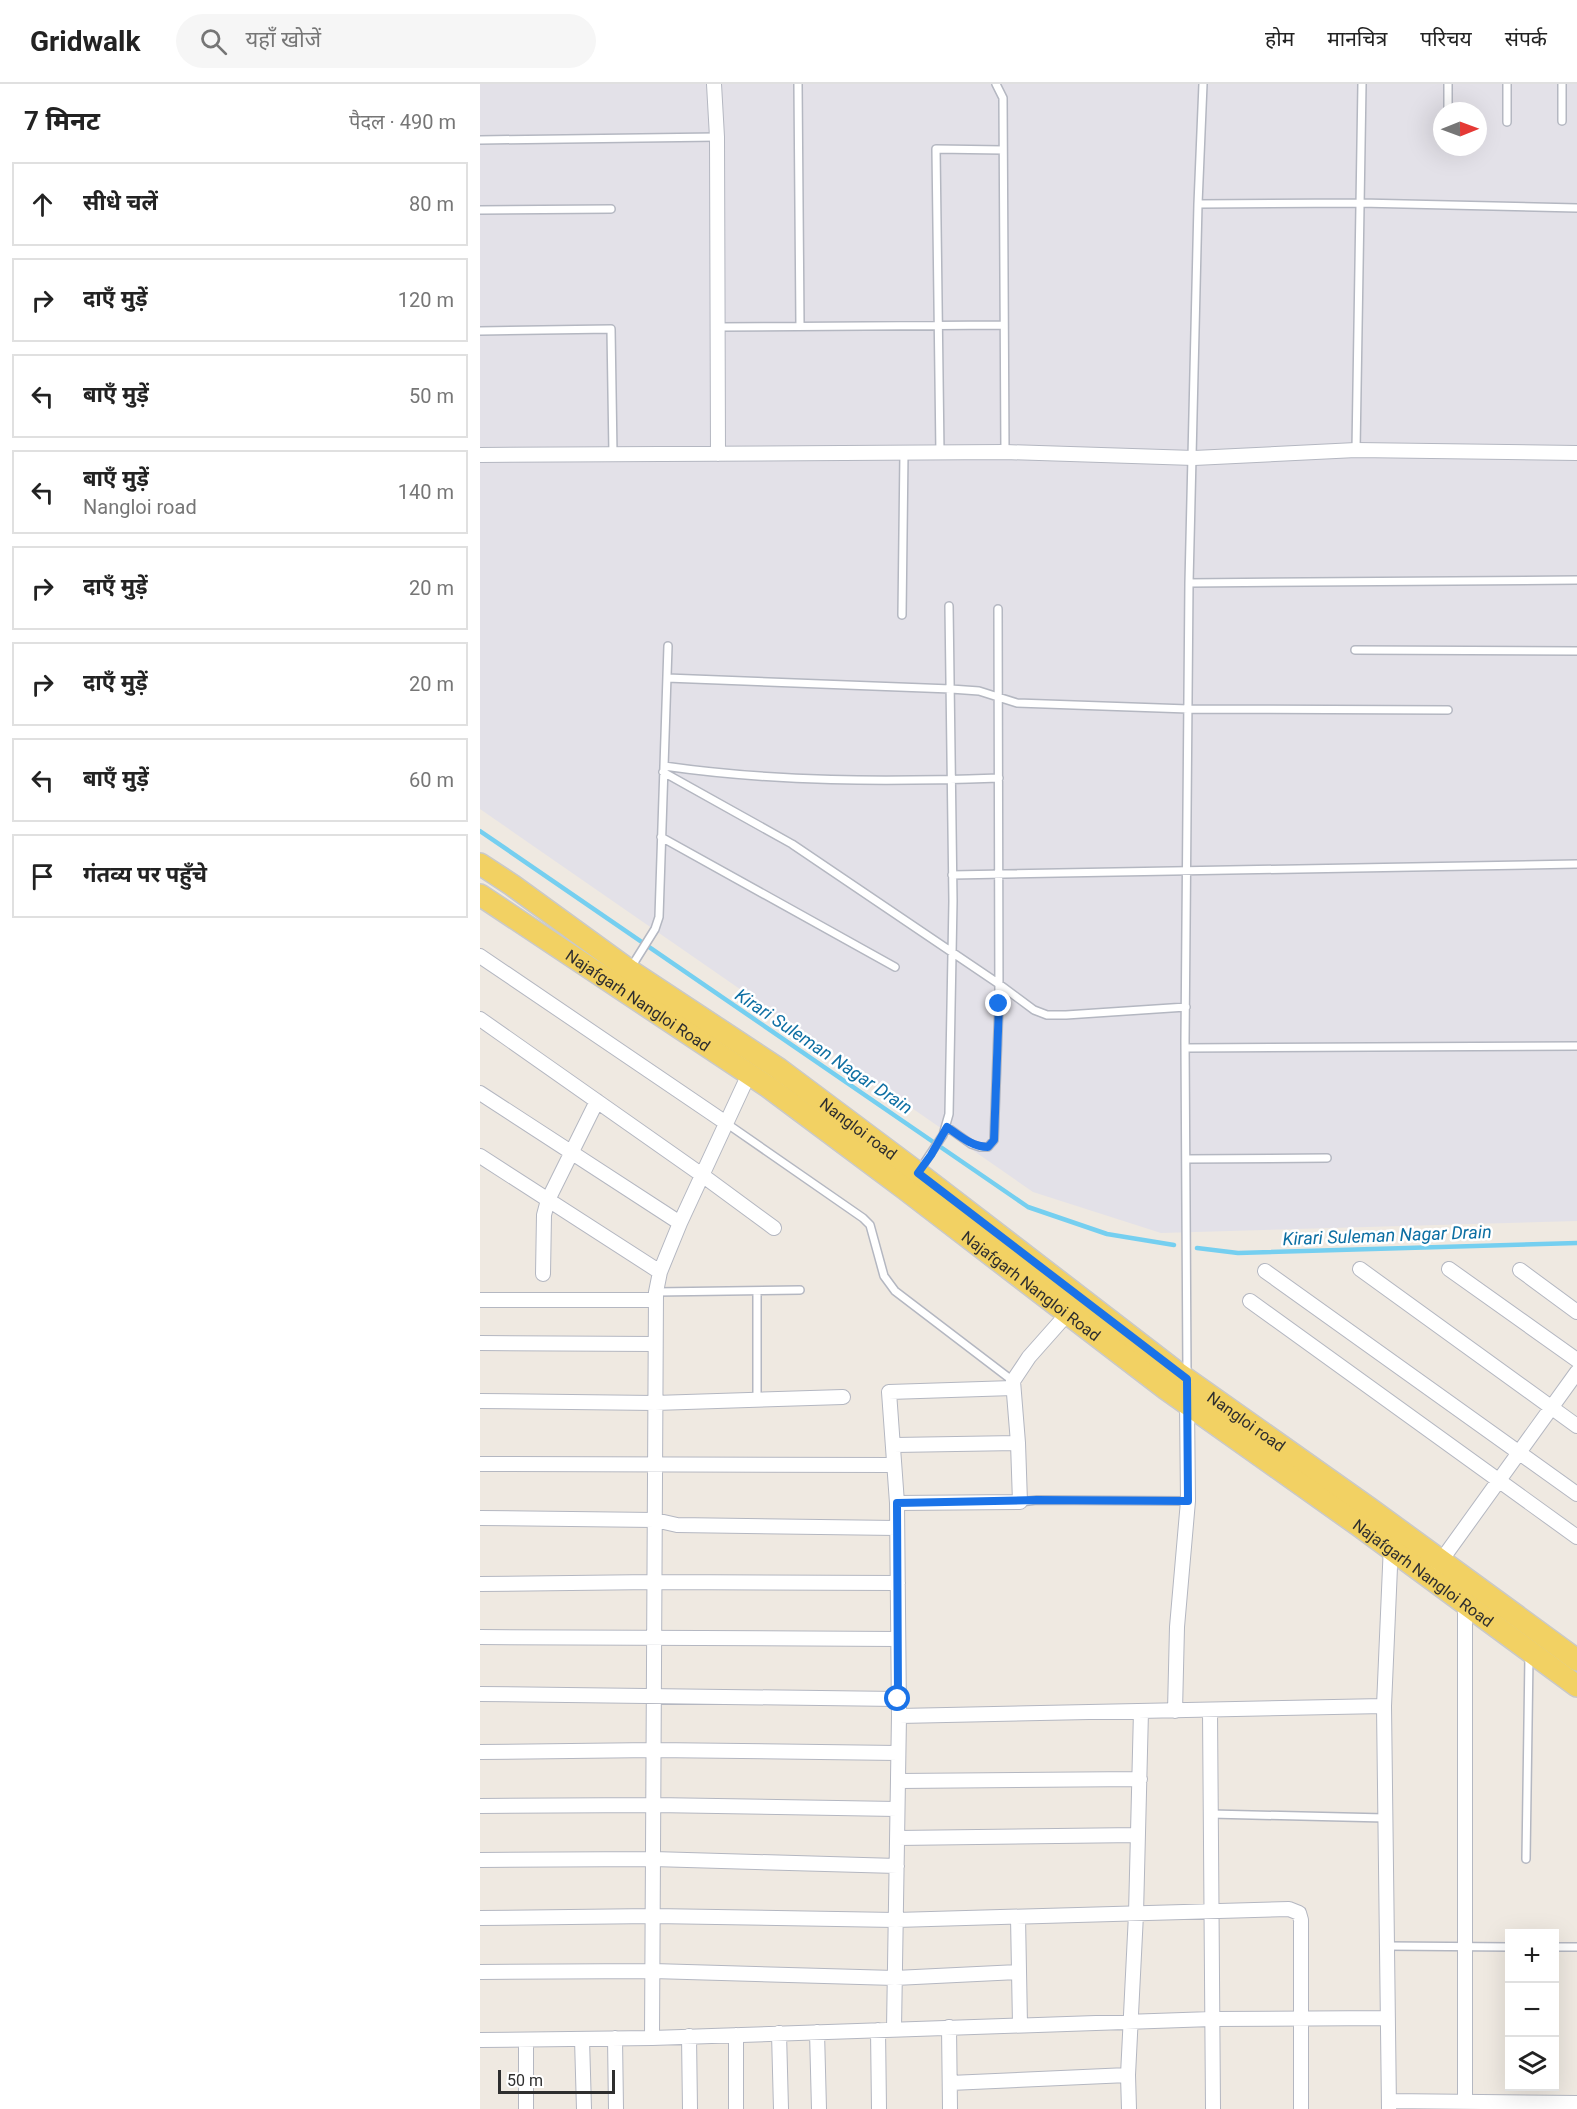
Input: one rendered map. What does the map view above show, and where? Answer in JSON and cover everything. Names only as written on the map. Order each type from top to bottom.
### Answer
[{"type":"main road","name":"Nangloi road","points":[[480,864],[513,885],[628,970],[778,1070],[918,1173],[1187,1391],[1397,1528],[1436,1569],[1576,1658]]},
{"type":"main road","name":"Najafgarh Nangloi Road","points":[[480,895],[749,1074],[1068,1313],[1187,1391],[1390,1548],[1436,1569],[1465,1604],[1577,1686]]},
{"type":"street","points":[[714,84],[717,137],[718,454]]},
{"type":"street","points":[[480,455],[1005,452],[1194,458],[1356,450],[1577,453]]},
{"type":"street","points":[[480,956],[726,1123]]},
{"type":"street","points":[[480,1019],[774,1228]]},
{"type":"street","points":[[652,2038],[656,1296],[660,1272],[680,1223],[749,1074]]},
{"type":"street","points":[[480,1093],[680,1223]]},
{"type":"street","points":[[543,1274],[544,1215],[548,1200],[597,1101]]},
{"type":"street","points":[[480,1156],[660,1272]]},
{"type":"street","points":[[1360,1269],[1577,1426]]},
{"type":"street","points":[[1449,1269],[1577,1360]]},
{"type":"street","points":[[1520,1270],[1577,1312]]},
{"type":"street","points":[[1265,1271],[1577,1494]]},
{"type":"street","points":[[480,1300],[656,1296]]},
{"type":"street","points":[[1250,1301],[1577,1537]]},
{"type":"street","points":[[897,1503],[1020,1502],[1013,1385],[1029,1356],[1068,1313]]},
{"type":"street","points":[[480,1343],[656,1344]]},
{"type":"street","points":[[1436,1569],[1577,1372]]},
{"type":"street","points":[[894,2029],[899,1716],[898,1583],[897,1503],[889,1392],[1013,1385]]},
{"type":"street","points":[[1175,1710],[1177,1627],[1188,1501],[1187,1391]]},
{"type":"street","points":[[480,1401],[655,1403],[843,1397]]},
{"type":"street","points":[[894,1445],[1018,1443]]},
{"type":"street","points":[[480,1464],[893,1465]]},
{"type":"street","points":[[480,1518],[655,1520],[677,1525],[897,1528]]},
{"type":"street","points":[[1397,1528],[1390,1548],[1384,1706],[1389,2105],[1573,2105]]},
{"type":"street","points":[[480,1584],[898,1583]]},
{"type":"street","points":[[1465,1604],[1465,2105]]},
{"type":"street","points":[[480,1637],[898,1639]]},
{"type":"street","points":[[480,1694],[898,1699]]},
{"type":"street","points":[[899,1716],[1384,1706]]},
{"type":"street","points":[[1210,1710],[1213,2109]]},
{"type":"street","points":[[1129,2109],[1128,2075],[1136,1914],[1141,1711]]},
{"type":"street","points":[[480,1752],[654,1750],[898,1753]]},
{"type":"street","points":[[898,1781],[1140,1779]]},
{"type":"street","points":[[480,1806],[654,1805],[897,1809]]},
{"type":"street","points":[[897,1838],[1138,1835]]},
{"type":"street","points":[[480,1860],[653,1859],[897,1866]]},
{"type":"street","points":[[480,1918],[653,1916],[896,1920],[1289,1910],[1299,1912],[1301,1920],[1301,2109]]},
{"type":"street","points":[[1018,1917],[1020,2025]]},
{"type":"street","points":[[480,1972],[653,1971],[895,1978],[1019,1972]]},
{"type":"street","points":[[480,2040],[652,2038],[1212,2019],[1388,2018]]},
{"type":"street","points":[[950,2027],[950,2109]]},
{"type":"street","points":[[878,2030],[879,2109]]},
{"type":"street","points":[[817,2032],[819,2109]]},
{"type":"street","points":[[779,2033],[781,2109]]},
{"type":"street","points":[[736,2035],[736,2109]]},
{"type":"street","points":[[689,2036],[690,2109]]},
{"type":"street","points":[[615,2038],[616,2109]]},
{"type":"street","points":[[582,2039],[584,2109]]},
{"type":"street","points":[[526,2040],[526,2109]]},
{"type":"street","points":[[950,2083],[1128,2075]]},
{"type":"lane","points":[[798,84],[800,326]]},
{"type":"lane","points":[[996,84],[1003,98],[1005,452]]},
{"type":"lane","points":[[1187,1391],[1185,1048],[1188,709],[1198,204],[1203,84]]},
{"type":"lane","points":[[1356,450],[1362,84]]},
{"type":"lane","points":[[1448,84],[1448,102]]},
{"type":"lane","points":[[1507,84],[1507,122]]},
{"type":"lane","points":[[1562,84],[1562,121]]},
{"type":"lane","points":[[480,140],[717,137]]},
{"type":"lane","points":[[940,453],[936,149],[1003,150]]},
{"type":"lane","points":[[1198,204],[1360,203],[1577,208]]},
{"type":"lane","points":[[480,210],[611,209]]},
{"type":"lane","points":[[718,327],[1004,325]]},
{"type":"lane","points":[[480,331],[610,329],[613,454]]},
{"type":"lane","points":[[902,615],[904,453]]},
{"type":"lane","points":[[1190,583],[1577,580]]},
{"type":"lane","points":[[918,1173],[947,1127],[949,1114],[952,875],[949,606]]},
{"type":"lane","points":[[947,1127],[971,1144],[980,1147],[988,1147],[994,1140],[999,984],[998,609]]},
{"type":"lane","points":[[628,970],[655,929],[659,917],[668,646]]},
{"type":"lane","points":[[1355,650],[1577,651]]},
{"type":"lane","points":[[666,678],[951,689],[979,691],[1017,703],[1188,709],[1448,710]]},
{"type":"lane","points":[[664,770],[784,778],[951,780],[999,778]]},
{"type":"lane","points":[[664,770],[792,844],[1034,1010],[1047,1015],[1186,1007]]},
{"type":"lane","points":[[662,837],[895,967]]},
{"type":"lane","points":[[952,875],[1577,864]]},
{"type":"lane","points":[[1185,1048],[1577,1046]]},
{"type":"lane","points":[[726,1123],[863,1218],[870,1225],[884,1276],[895,1291],[1013,1385]]},
{"type":"lane","points":[[1186,1159],[1327,1158]]},
{"type":"lane","points":[[656,1296],[800,1290]]},
{"type":"lane","points":[[757,1291],[757,1398]]},
{"type":"lane","points":[[1020,1502],[1037,1500],[1188,1501]]},
{"type":"lane","points":[[1526,1859],[1528,1650]]},
{"type":"lane","points":[[1210,1814],[1385,1818]]},
{"type":"lane","points":[[1387,1946],[1505,1947]]},
{"type":"lane","points":[[1559,1947],[1577,1947]]},
{"type":"shaded area","points":[[480,84],[1577,84],[1577,1221],[1161,1233],[1033,1192],[480,809]]},
{"type":"waterway","name":"Kirari Suleman Nagar Drain","points":[[480,831],[1028,1207],[1107,1234],[1174,1245]]},
{"type":"waterway","name":"Kirari Suleman Nagar Drain","points":[[1197,1248],[1238,1253],[1577,1243]]},
{"type":"route","points":[[898,1699],[897,1503],[1037,1500],[1188,1501],[1187,1379],[918,1173],[947,1127],[971,1144],[980,1147],[988,1147],[994,1140],[999,1004]]}]
